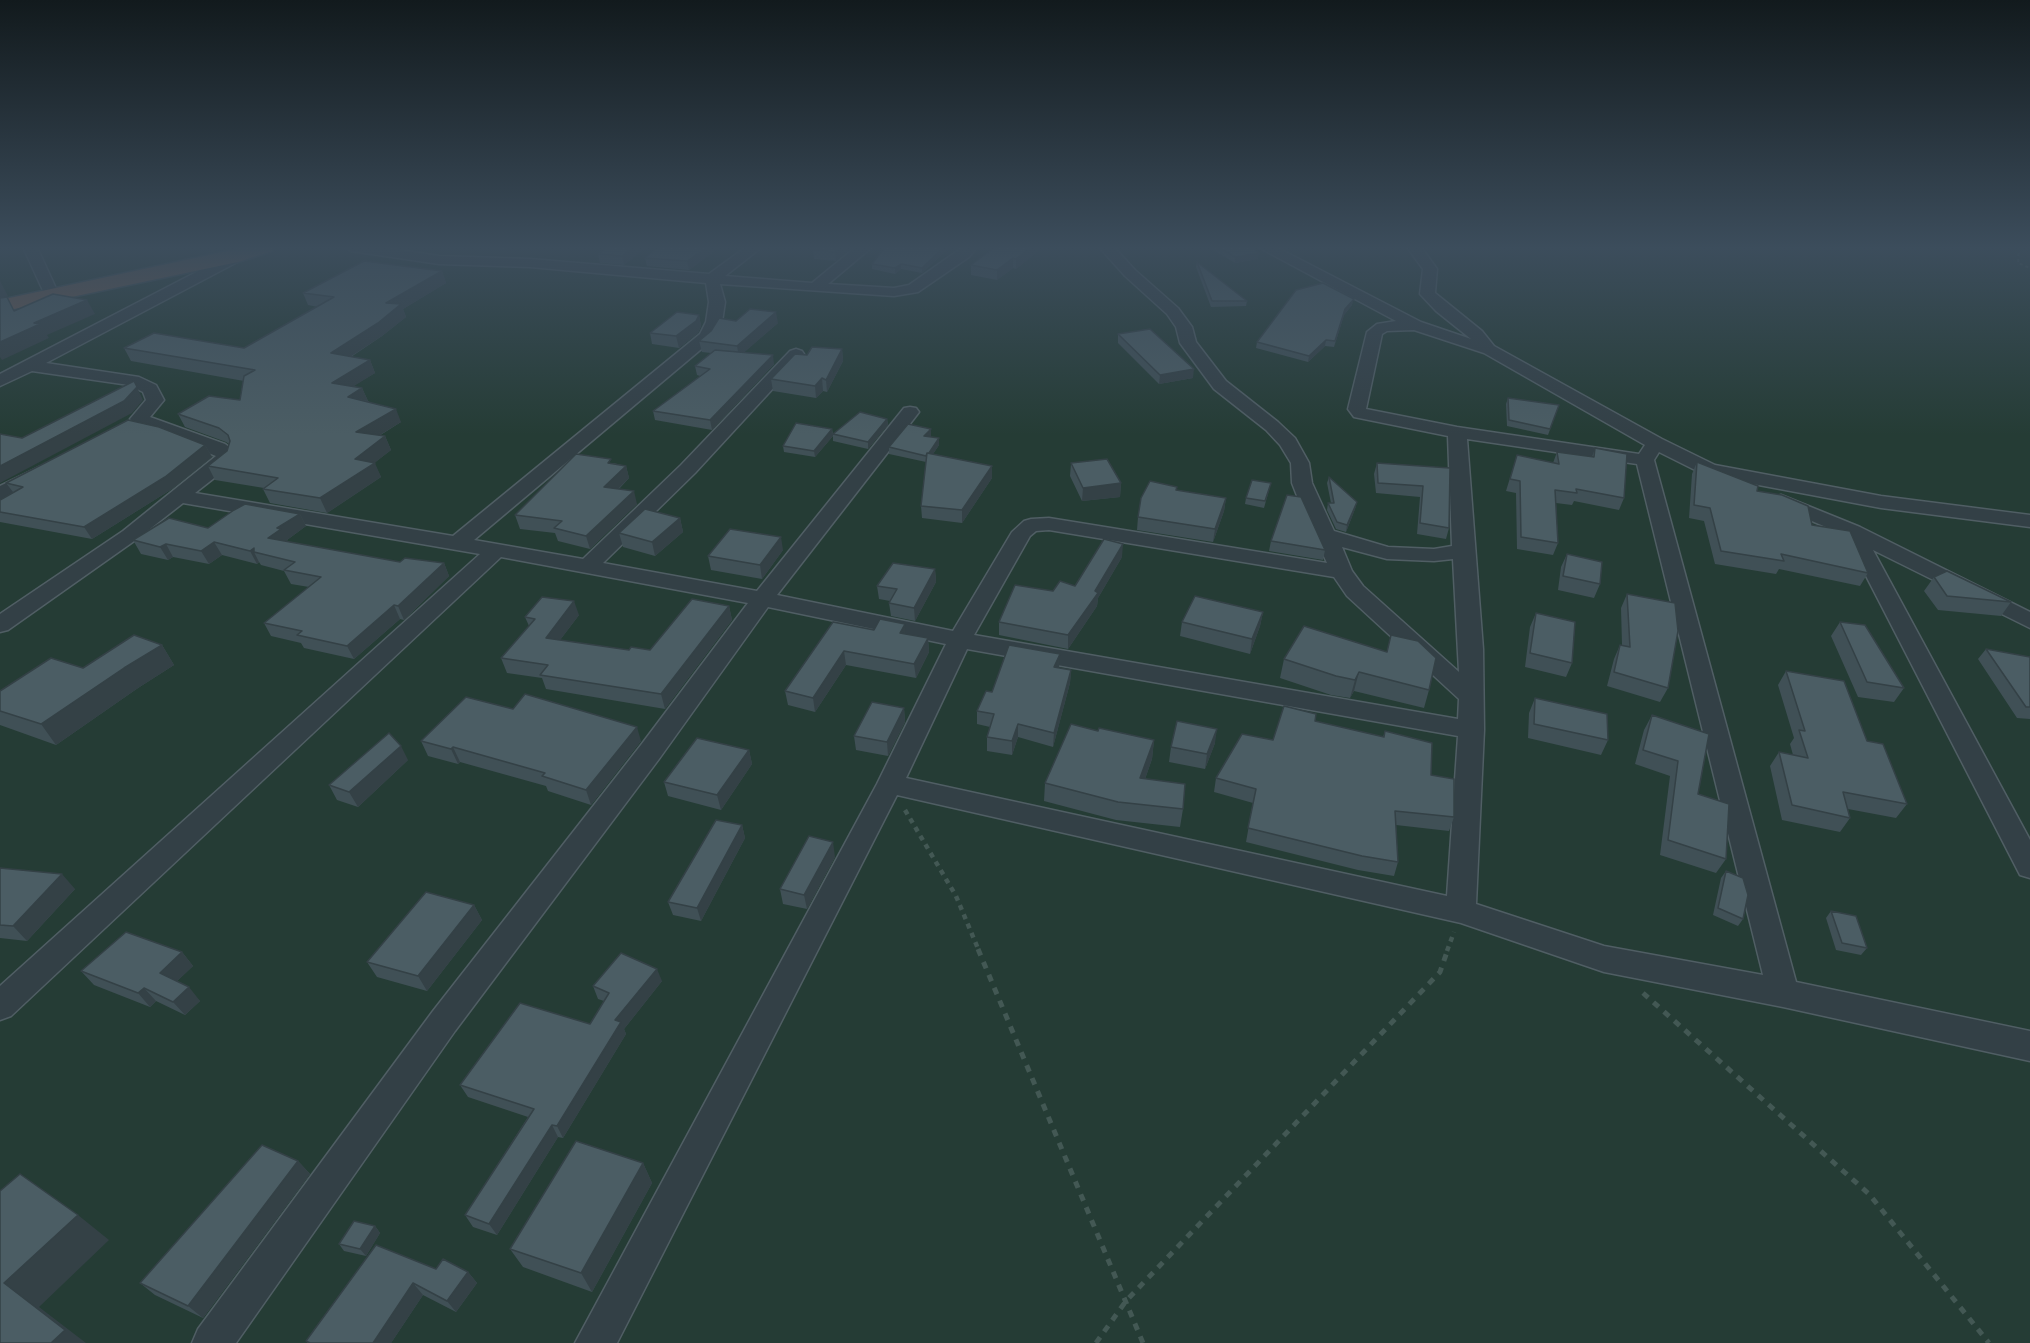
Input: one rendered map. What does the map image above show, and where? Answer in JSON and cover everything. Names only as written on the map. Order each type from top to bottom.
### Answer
[{"type":"street","points":[[0,381],[137,310]]},
{"type":"street","points":[[457,544],[705,337],[714,322],[716,310]]},
{"type":"street","points":[[1171,310],[1184,327],[1188,343],[1220,385],[1272,426],[1288,442],[1300,464],[1302,483],[1324,535],[1335,554],[1341,572],[1355,591],[1470,696]]},
{"type":"street","points":[[1386,310],[1415,325],[1490,350],[1650,452],[1783,993]]},
{"type":"street","points":[[1443,310],[1476,334],[1490,350]]},
{"type":"street","points":[[1415,325],[1383,327],[1375,332],[1358,409],[1360,413],[1457,432],[1650,452],[1702,468],[1853,531],[2030,621]]},
{"type":"street","points":[[587,567],[688,469],[796,354]]},
{"type":"street","points":[[31,366],[133,381],[150,389],[156,400],[139,419],[119,430]]},
{"type":"street","points":[[212,1343],[444,1021],[650,752],[762,599],[910,412]]},
{"type":"street","points":[[0,625],[130,535],[225,460],[226,454],[218,448],[139,419]]},
{"type":"street","points":[[1457,432],[1471,649],[1471,730],[1461,911]]},
{"type":"street","points":[[0,494],[60,462]]},
{"type":"street","points":[[1702,468],[1894,504],[2030,521]]},
{"type":"street","points":[[178,496],[496,550],[762,599],[960,640],[1471,730]]},
{"type":"street","points":[[595,1343],[890,784],[960,640],[1022,532],[1031,525],[1049,524],[1341,572]]},
{"type":"street","points":[[1853,531],[2030,867]]},
{"type":"street","points":[[1324,535],[1387,553],[1434,555],[1463,551]]},
{"type":"street","points":[[0,1006],[496,550]]},
{"type":"street","points":[[890,784],[1461,911],[1604,959],[1783,993],[2030,1046]]},
{"type":"path","points":[[890,784],[956,896],[1143,1343]]},
{"type":"path","points":[[1096,1343],[1126,1301],[1440,972],[1461,911]]},
{"type":"path","points":[[1639,990],[1869,1194],[1989,1343]]},
{"type":"green space","points":[[0,310],[2030,310],[2030,1343],[0,1343]]},
{"type":"building","points":[[0,310],[65,310],[34,323],[40,324],[0,342]]},
{"type":"building","points":[[312,310],[394,310],[378,323],[331,353],[370,360],[332,383],[362,388],[348,397],[396,409],[356,432],[385,436],[355,459],[375,463],[320,498],[263,489],[278,478],[208,466],[227,451],[230,441],[228,435],[219,428],[178,414],[209,396],[240,400],[244,376],[255,370],[124,348],[154,333],[244,348]]},
{"type":"building","points":[[749,310],[776,312],[737,346],[699,341],[711,331],[719,318],[736,321]]},
{"type":"building","points":[[1281,310],[1345,310],[1335,341],[1326,340],[1309,356],[1257,342]]},
{"type":"building","points":[[677,312],[699,315],[696,321],[676,336],[650,333]]},
{"type":"building","points":[[1150,329],[1194,369],[1160,375],[1118,334]]},
{"type":"building","points":[[812,347],[842,349],[826,380],[822,378],[815,386],[771,379],[795,354],[807,355]]},
{"type":"building","points":[[715,350],[773,355],[710,420],[653,411],[710,369],[695,366]]},
{"type":"building","points":[[134,381],[137,387],[124,401],[0,466],[0,434],[22,438]]},
{"type":"building","points":[[1508,398],[1559,405],[1550,429],[1509,420]]},
{"type":"building","points":[[860,412],[887,419],[868,442],[833,434]]},
{"type":"building","points":[[128,420],[159,427],[205,445],[165,477],[84,527],[0,512],[0,500],[23,487],[6,483]]},
{"type":"building","points":[[796,423],[832,429],[814,451],[783,446]]},
{"type":"building","points":[[908,424],[931,429],[924,436],[939,438],[926,456],[889,447]]},
{"type":"building","points":[[1595,448],[1627,454],[1624,498],[1576,489],[1577,493],[1555,490],[1558,543],[1521,537],[1520,481],[1510,479],[1517,455],[1559,464],[1557,452],[1594,457]]},
{"type":"building","points":[[927,453],[992,466],[962,510],[921,506]]},
{"type":"building","points":[[576,454],[611,459],[608,463],[626,466],[604,487],[634,491],[586,536],[554,528],[562,521],[515,515]]},
{"type":"building","points":[[1107,459],[1121,483],[1083,488],[1071,463]]},
{"type":"building","points":[[1697,462],[1758,486],[1757,491],[1782,495],[1808,506],[1812,525],[1850,531],[1868,573],[1781,554],[1784,561],[1721,551],[1710,508],[1694,505]]},
{"type":"building","points":[[1377,463],[1450,468],[1449,528],[1420,523],[1423,486],[1378,483]]},
{"type":"building","points":[[1329,477],[1357,502],[1347,525],[1337,522],[1328,503],[1334,503]]},
{"type":"building","points":[[1252,480],[1271,483],[1265,501],[1246,498]]},
{"type":"building","points":[[1150,481],[1177,487],[1176,490],[1226,498],[1215,529],[1138,517],[1141,498]]},
{"type":"building","points":[[1287,495],[1301,497],[1325,550],[1271,541]]},
{"type":"building","points":[[245,504],[300,514],[277,528],[281,529],[268,538],[400,562],[405,558],[444,563],[398,606],[394,605],[347,646],[297,635],[302,631],[264,623],[321,577],[284,570],[295,562],[254,552],[254,548],[250,551],[214,542],[201,551],[166,544],[160,547],[133,540],[169,518],[208,528]]},
{"type":"building","points":[[645,509],[680,518],[652,542],[619,533]]},
{"type":"building","points":[[730,529],[781,537],[760,565],[708,556]]},
{"type":"building","points":[[1104,539],[1123,544],[1095,591],[1098,593],[1068,635],[999,622],[1015,585],[1053,591],[1060,581],[1075,586]]},
{"type":"building","points":[[1567,554],[1602,562],[1600,584],[1563,576]]},
{"type":"building","points":[[893,563],[935,569],[914,608],[889,603],[897,589],[877,586]]},
{"type":"building","points":[[1947,571],[2011,602],[1947,596],[1934,577]]},
{"type":"building","points":[[1627,594],[1675,603],[1678,631],[1668,688],[1614,672],[1620,645],[1630,647]]},
{"type":"building","points":[[1195,596],[1263,612],[1252,639],[1182,622]]},
{"type":"building","points":[[542,597],[574,601],[546,638],[629,650],[631,647],[650,650],[692,599],[729,606],[661,694],[540,675],[548,665],[501,658],[535,619],[525,617]]},
{"type":"building","points":[[1536,613],[1575,622],[1572,663],[1530,653]]},
{"type":"building","points":[[880,619],[905,624],[900,633],[928,638],[914,664],[844,651],[813,698],[785,691],[833,622],[874,630]]},
{"type":"building","points":[[1840,622],[1865,625],[1904,688],[1867,682]]},
{"type":"building","points":[[1304,626],[1387,652],[1391,635],[1418,641],[1436,658],[1429,690],[1359,672],[1355,680],[1336,676],[1284,659]]},
{"type":"building","points":[[134,635],[162,645],[41,724],[0,711],[0,691],[51,658],[83,668]]},
{"type":"building","points":[[1009,645],[1060,654],[1054,667],[1071,670],[1054,733],[1018,724],[1012,741],[987,737],[994,714],[977,711],[986,691],[992,692]]},
{"type":"building","points":[[1986,649],[2030,657],[2030,707],[2026,707]]},
{"type":"building","points":[[1786,671],[1844,681],[1867,741],[1883,744],[1907,804],[1843,792],[1850,818],[1792,805],[1779,752],[1808,758],[1799,730],[1805,731]]},
{"type":"building","points":[[525,694],[637,727],[586,790],[542,776],[545,773],[453,747],[451,749],[421,741],[466,697],[513,709]]},
{"type":"building","points":[[1535,698],[1607,714],[1608,740],[1534,724]]},
{"type":"building","points":[[872,702],[904,708],[887,742],[854,736]]},
{"type":"building","points":[[1284,706],[1316,714],[1315,721],[1384,737],[1385,731],[1432,743],[1431,775],[1454,779],[1454,817],[1395,811],[1398,862],[1362,856],[1248,828],[1256,789],[1216,778],[1242,734],[1273,740]]},
{"type":"building","points":[[1652,715],[1709,734],[1698,794],[1729,804],[1726,859],[1668,840],[1678,761],[1643,750]]},
{"type":"building","points":[[1177,721],[1217,729],[1207,754],[1171,747]]},
{"type":"building","points":[[1071,724],[1154,740],[1140,778],[1185,784],[1183,809],[1118,802],[1045,783]]},
{"type":"building","points":[[389,733],[401,746],[349,792],[329,785]]},
{"type":"building","points":[[697,738],[749,750],[717,795],[664,782]]},
{"type":"building","points":[[716,820],[742,825],[697,908],[668,902]]},
{"type":"building","points":[[809,836],[833,842],[804,895],[780,889]]},
{"type":"building","points":[[0,868],[62,874],[13,926],[0,925]]},
{"type":"building","points":[[1726,871],[1743,878],[1748,895],[1743,919],[1718,908]]},
{"type":"building","points":[[426,892],[474,905],[418,976],[367,962]]},
{"type":"building","points":[[1831,911],[1856,916],[1867,948],[1842,943]]},
{"type":"building","points":[[126,932],[182,952],[160,973],[189,987],[173,1002],[144,988],[138,993],[81,971]]},
{"type":"building","points":[[621,953],[657,969],[615,1020],[621,1022],[557,1126],[552,1125],[489,1224],[465,1215],[534,1109],[460,1085],[520,1003],[590,1024],[609,993],[593,986]]},
{"type":"building","points":[[576,1141],[643,1163],[581,1273],[510,1249]]},
{"type":"building","points":[[262,1145],[298,1161],[188,1306],[140,1283]]},
{"type":"building","points":[[20,1174],[78,1215],[4,1283],[65,1330],[51,1343],[0,1343],[0,1191]]},
{"type":"building","points":[[354,1221],[375,1226],[360,1249],[339,1244]]},
{"type":"building","points":[[376,1245],[436,1269],[443,1259],[468,1272],[447,1301],[413,1283],[373,1343],[310,1343],[306,1341]]}]
